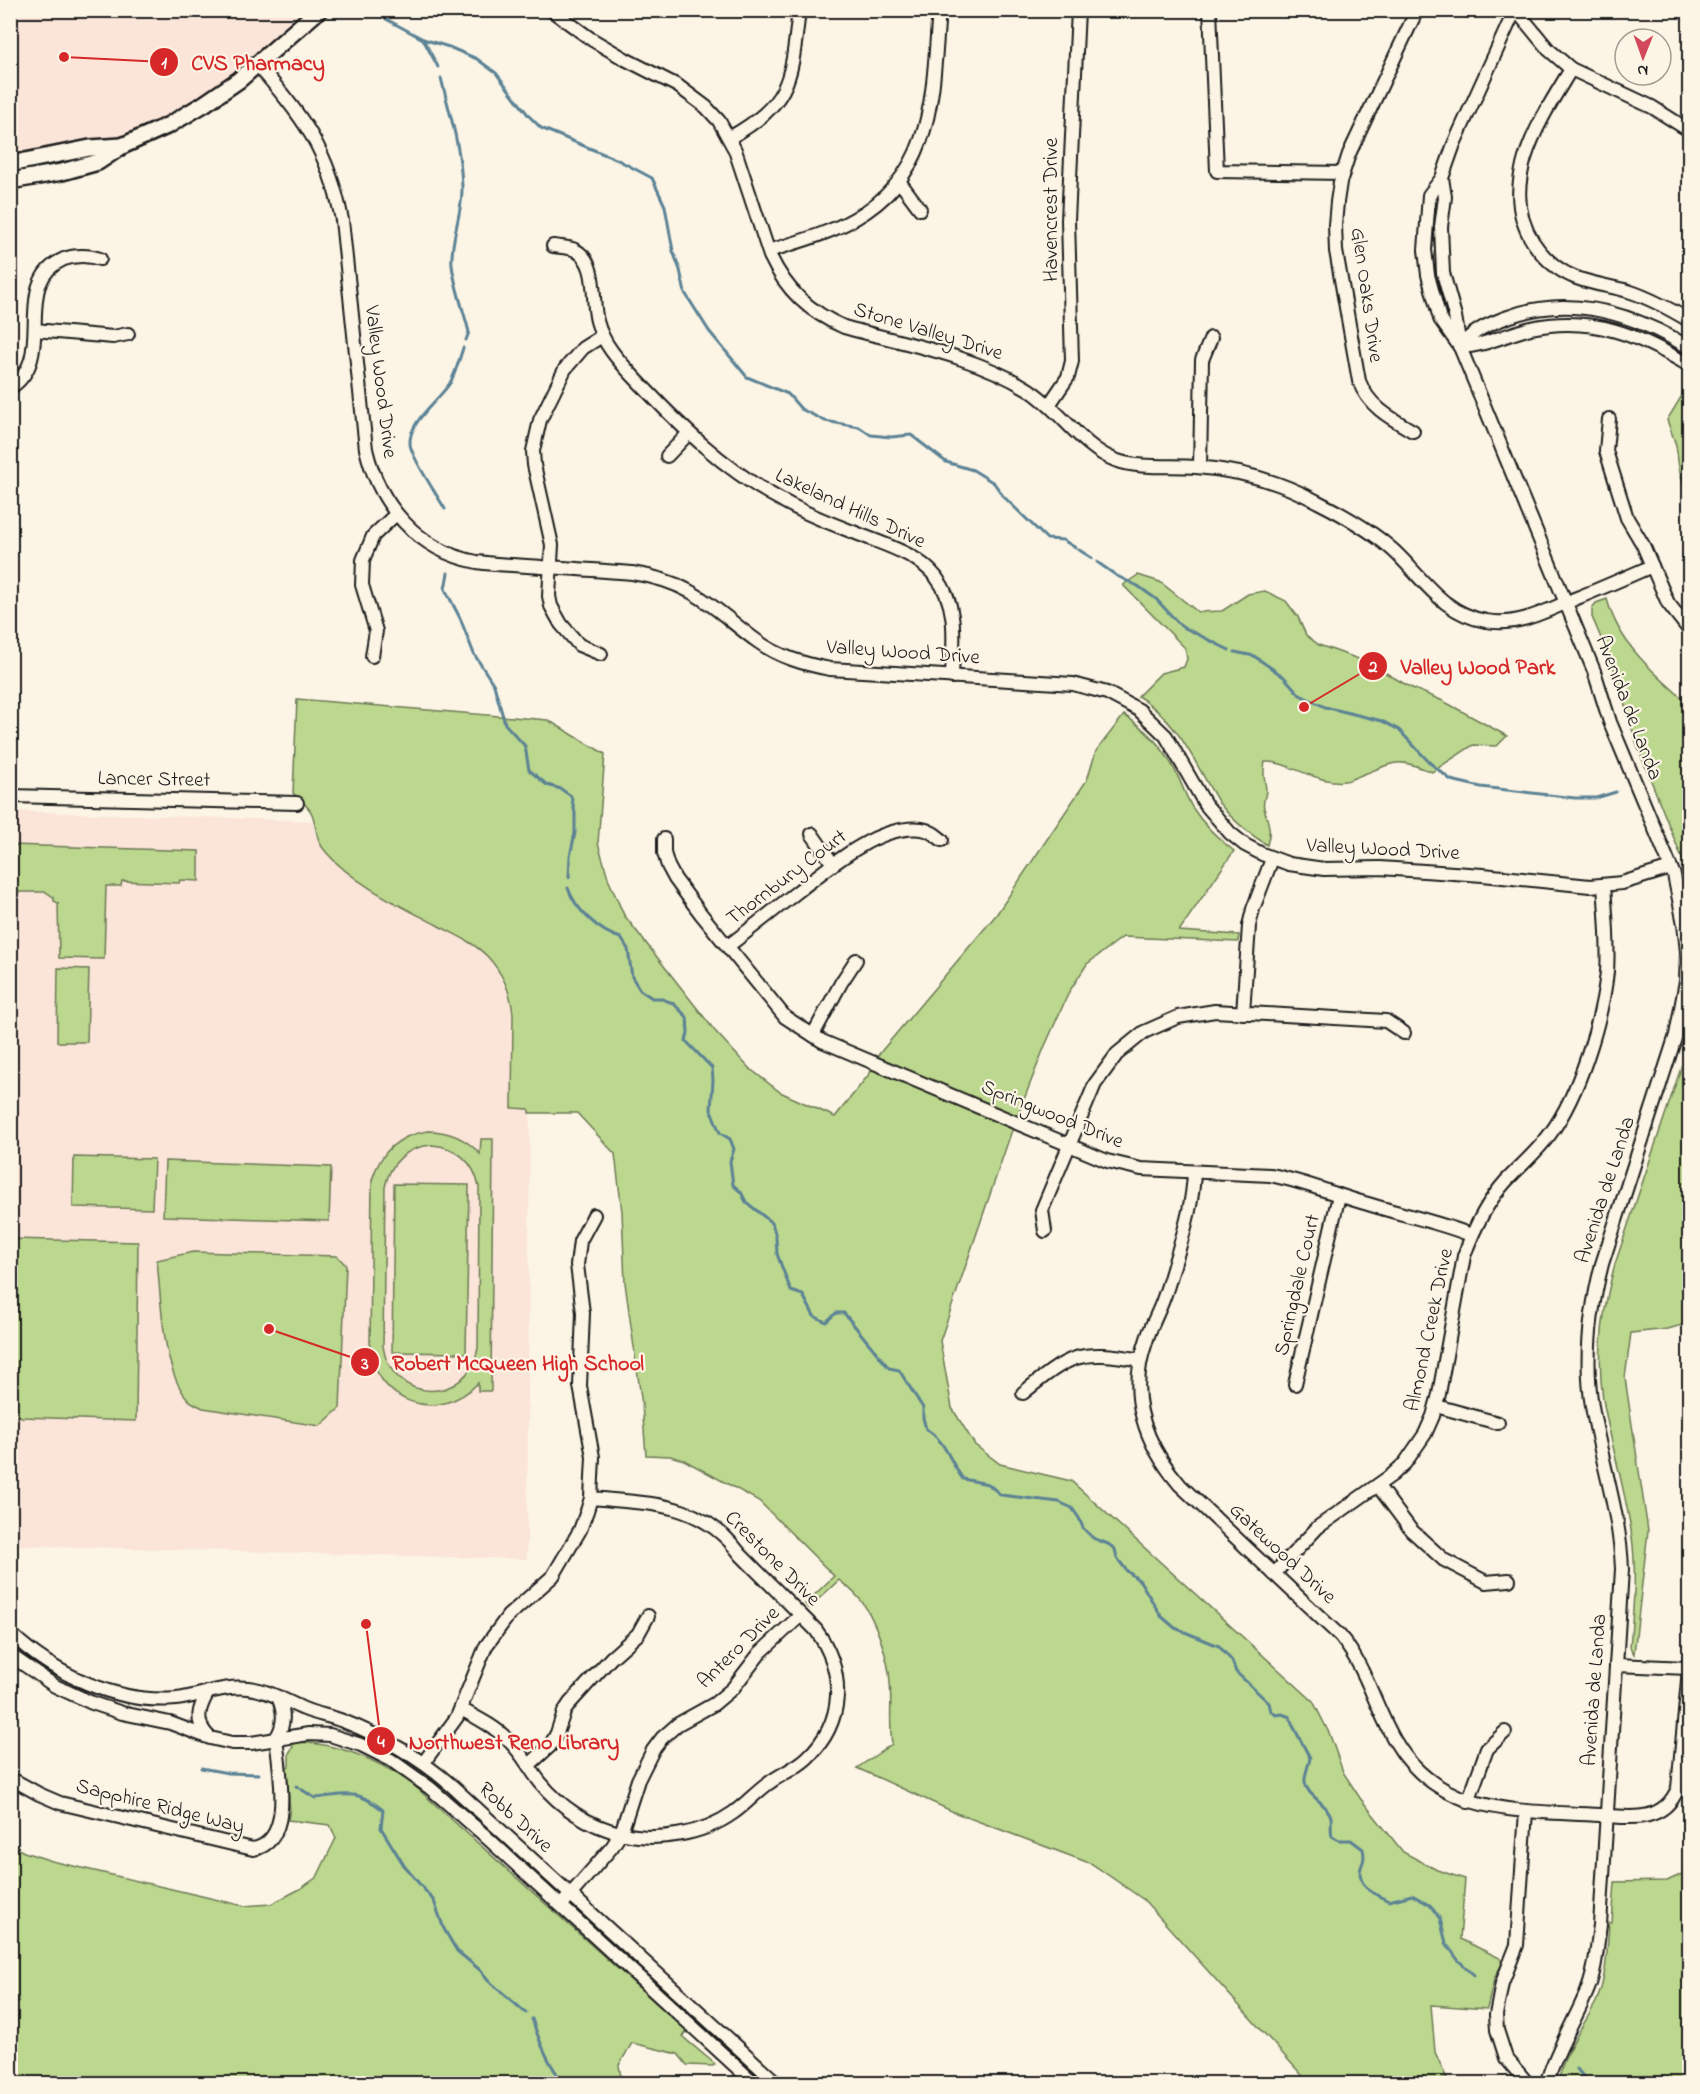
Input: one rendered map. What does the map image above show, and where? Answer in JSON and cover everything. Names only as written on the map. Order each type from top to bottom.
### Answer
[{"type":"main road","points":[[10,186],[18,180],[98,162],[122,146],[155,132],[204,104],[257,64],[319,10]]},
{"type":"main road","points":[[10,154],[24,154],[55,148],[122,146]]},
{"type":"main road","points":[[10,164],[81,149]]},
{"type":"street","name":"Stone Valley Drive","points":[[551,10],[600,44],[693,95],[718,121],[729,138],[778,272],[788,287],[813,312],[828,320],[844,327],[990,369],[1024,387],[1049,405],[1084,440],[1106,457],[1132,464],[1200,467],[1237,473],[1300,493],[1340,513],[1395,552],[1435,595],[1447,605],[1472,618],[1493,622],[1529,618],[1652,566]]},
{"type":"street","points":[[729,138],[766,114],[783,91],[793,62],[800,10]]},
{"type":"street","points":[[769,251],[837,228],[854,219],[885,196],[899,181],[919,149],[930,111],[939,10]]},
{"type":"street","name":"Havencrest Drive","points":[[1049,405],[1068,377],[1072,361],[1068,220],[1078,10]]},
{"type":"street","points":[[1210,10],[1217,171],[1343,173]]},
{"type":"street","name":"Glen Oaks Drive","points":[[1413,431],[1377,409],[1369,401],[1359,381],[1336,251],[1337,202],[1349,154],[1417,10]]},
{"type":"street","points":[[1515,10],[1548,49],[1571,69],[1652,107],[1689,131]]},
{"type":"street","name":"Avenida de Landa","points":[[1515,10],[1454,144],[1443,178],[1429,195],[1425,250],[1428,275],[1440,319],[1460,347],[1594,671],[1611,723],[1671,868],[1684,924],[1686,971],[1676,1035],[1602,1264],[1594,1294],[1590,1323],[1588,1350],[1592,1406],[1621,1542],[1622,1569],[1600,1925],[1594,1968],[1589,1987],[1555,2056],[1550,2081],[1537,2078],[1530,2084]]},
{"type":"street","name":"Valley Wood Drive","points":[[257,64],[310,131],[331,175],[342,220],[366,449],[377,485],[396,514],[423,539],[458,557],[494,564],[632,573],[671,583],[707,602],[774,652],[811,666],[1073,684],[1098,690],[1123,700],[1166,736],[1205,804],[1217,820],[1245,845],[1272,859],[1306,868],[1391,869],[1604,886],[1671,868]]},
{"type":"street","points":[[1571,69],[1547,109],[1519,176],[1519,207],[1529,236],[1547,260],[1573,277],[1648,298],[1689,321]]},
{"type":"street","points":[[899,181],[920,209]]},
{"type":"street","name":"Lakeland Hills Drive","points":[[553,246],[575,249],[588,266],[592,277],[597,321],[602,336],[618,360],[688,434],[730,469],[782,501],[902,551],[925,566],[943,586],[952,612],[954,626],[952,677]]},
{"type":"street","points":[[10,388],[20,381],[29,369],[33,355],[36,295],[49,269],[70,257],[87,256],[100,259]]},
{"type":"street","points":[[1460,347],[1470,335],[1480,328],[1510,316],[1557,306],[1579,306],[1625,316],[1670,336],[1689,348]]},
{"type":"street","points":[[1460,347],[1482,345],[1532,328],[1577,325],[1622,331],[1654,345],[1689,366]]},
{"type":"street","points":[[35,330],[113,337],[128,334]]},
{"type":"street","points":[[601,654],[579,645],[555,616],[549,596],[550,538],[534,465],[535,435],[565,369],[583,348],[602,336]]},
{"type":"street","points":[[1200,467],[1202,360],[1211,338]]},
{"type":"street","points":[[1609,419],[1606,450],[1627,518],[1643,545],[1668,603],[1689,631]]},
{"type":"street","points":[[667,456],[688,434]]},
{"type":"street","points":[[372,656],[376,631],[362,585],[363,560],[373,536],[396,514]]},
{"type":"street","name":"Lancer Street","points":[[10,796],[297,803]]},
{"type":"street","name":"Thornbury Court","points":[[777,1007],[728,946],[848,853],[874,839],[901,831],[922,829],[942,840]]},
{"type":"street","points":[[812,834],[833,864]]},
{"type":"street","points":[[664,839],[664,853],[675,879],[728,946]]},
{"type":"street","points":[[1243,1013],[1249,926],[1272,859]]},
{"type":"street","name":"Almond Creek Drive","points":[[1274,1574],[1318,1527],[1378,1486],[1405,1463],[1425,1434],[1436,1406],[1464,1256],[1471,1235],[1492,1197],[1551,1133],[1584,1065],[1598,1020],[1606,973],[1608,952],[1604,886]]},
{"type":"street","points":[[813,1035],[856,960]]},
{"type":"street","name":"Springwood Drive","points":[[777,1007],[785,1017],[813,1035],[861,1058],[1068,1145],[1124,1165],[1194,1172],[1270,1175],[1291,1179],[1471,1235]]},
{"type":"street","points":[[1045,1231],[1042,1210],[1095,1084],[1111,1061],[1130,1042],[1161,1023],[1178,1017],[1215,1011],[1386,1021],[1404,1033]]},
{"type":"street","name":"Gatewood Drive","points":[[1194,1172],[1192,1203],[1164,1298],[1141,1360],[1139,1396],[1142,1416],[1155,1452],[1180,1485],[1340,1636],[1361,1666],[1395,1742],[1406,1757],[1433,1783],[1449,1793],[1468,1802],[1487,1807],[1607,1816],[1640,1817],[1653,1814],[1665,1807],[1675,1795],[1681,1776],[1689,1663]]},
{"type":"street","name":"Springdale Court","points":[[1295,1384],[1339,1195]]},
{"type":"street","points":[[424,1762],[461,1709],[477,1663],[486,1646],[508,1616],[553,1576],[580,1530],[591,1498],[593,1457],[580,1386],[584,1312],[577,1265],[580,1241],[594,1215]]},
{"type":"street","points":[[1023,1393],[1054,1368],[1080,1356],[1094,1353],[1141,1360]]},
{"type":"street","points":[[1436,1406],[1498,1423]]},
{"type":"street","points":[[1378,1486],[1411,1530],[1444,1560],[1486,1582],[1509,1580]]},
{"type":"street","name":"Crestone Drive","points":[[461,1709],[507,1738],[553,1796],[567,1808],[600,1827],[621,1833],[674,1835],[717,1823],[732,1814],[769,1783],[802,1762],[825,1734],[836,1708],[837,1675],[826,1643],[816,1630],[741,1555],[732,1542],[700,1517],[671,1506],[591,1498]]},
{"type":"street","name":"Antero Drive","points":[[560,1906],[612,1847],[621,1833],[638,1780],[662,1738],[678,1724],[714,1704],[733,1688],[760,1653],[801,1615]]},
{"type":"street","points":[[529,1765],[549,1746],[570,1703],[611,1658],[638,1634],[648,1616]]},
{"type":"street","name":"Robb Drive","points":[[13,1641],[61,1671],[115,1692],[136,1697],[164,1699],[186,1697],[229,1687],[263,1690],[367,1731],[400,1747],[424,1762],[452,1786],[778,2084]]},
{"type":"street","name":"Robb Drive","points":[[10,1654],[55,1686],[92,1703],[122,1713],[157,1719],[210,1738],[242,1743],[309,1734],[330,1735],[361,1745],[391,1760],[430,1788],[483,1834],[755,2084]]},
{"type":"street","points":[[1616,1665],[1689,1663]]},
{"type":"street","points":[[208,1692],[199,1710],[199,1716],[200,1724],[210,1738]]},
{"type":"street","points":[[276,1738],[282,1729],[284,1714],[278,1697]]},
{"type":"street","points":[[1468,1802],[1487,1749],[1505,1732]]},
{"type":"street","name":"Sapphire Ridge Way","points":[[10,1778],[60,1803],[253,1849],[272,1840],[278,1826],[281,1807],[276,1738]]},
{"type":"street","points":[[1526,1811],[1517,1945],[1502,1983],[1496,2015],[1497,2030],[1506,2058],[1530,2084]]},
{"type":"shaded area","points":[[11,11],[319,11],[239,80],[139,140],[18,155],[11,154]]},
{"type":"shaded area","points":[[11,811],[313,821],[316,837],[348,872],[383,896],[472,943],[488,957],[498,971],[511,999],[513,1014],[512,1108],[530,1109],[527,1559],[11,1545]]},
{"type":"green space","points":[[1689,384],[1689,503],[1679,468],[1676,445],[1667,420]]},
{"type":"green space","points":[[1138,575],[1160,582],[1198,612],[1222,611],[1248,594],[1265,591],[1286,601],[1298,617],[1306,635],[1319,645],[1367,662],[1410,687],[1443,701],[1507,736],[1497,746],[1473,745],[1432,772],[1399,763],[1348,780],[1334,781],[1274,762],[1265,762],[1264,806],[1269,830],[1267,845],[1241,826],[1224,809],[1176,732],[1166,719],[1138,696],[1161,673],[1184,667],[1187,659],[1185,648],[1123,585]]},
{"type":"green space","points":[[1607,599],[1620,631],[1629,645],[1651,670],[1689,704],[1689,876],[1638,748],[1613,666],[1592,617],[1592,608],[1596,603]]},
{"type":"green space","points":[[297,699],[548,720],[605,754],[598,843],[609,881],[624,915],[715,1031],[749,1068],[780,1092],[835,1117],[870,1073],[879,1054],[996,915],[1087,780],[1096,751],[1124,715],[1157,743],[1175,770],[1196,813],[1234,851],[1179,931],[1239,935],[1238,942],[1123,937],[1087,964],[1069,992],[1044,1048],[1011,1133],[940,1341],[952,1408],[975,1445],[1000,1464],[1071,1481],[1313,1701],[1330,1735],[1343,1772],[1360,1798],[1403,1852],[1437,1870],[1465,1879],[1460,1939],[1504,1960],[1494,1979],[1487,2009],[1431,2005],[1435,2052],[1449,2083],[1309,2083],[1144,1900],[1092,1864],[956,1813],[857,1768],[892,1744],[889,1673],[875,1625],[855,1594],[839,1580],[809,1608],[805,1604],[834,1576],[759,1501],[684,1460],[670,1456],[646,1455],[642,1405],[625,1283],[622,1212],[615,1154],[577,1113],[529,1113],[529,1109],[512,1108],[512,1006],[501,976],[487,956],[463,939],[363,884],[349,874],[322,847],[311,811],[293,793]]},
{"type":"green space","points":[[11,845],[199,851],[199,881],[180,880],[179,883],[122,881],[121,886],[106,886],[104,959],[59,958],[58,903],[46,892],[11,892]]},
{"type":"green space","points":[[58,968],[89,969],[87,1042],[57,1042]]},
{"type":"green space","points":[[1689,1044],[1689,1323],[1668,1329],[1631,1333],[1625,1378],[1648,1531],[1634,1654],[1630,1647],[1634,1592],[1633,1551],[1626,1503],[1603,1399],[1600,1365],[1602,1331],[1615,1264]]},
{"type":"green space","points":[[428,1131],[450,1134],[469,1144],[480,1154],[481,1139],[493,1139],[491,1391],[478,1391],[478,1383],[462,1396],[445,1403],[428,1405],[411,1402],[396,1394],[383,1382],[374,1366],[370,1346],[372,1180],[380,1161],[392,1146],[418,1133]],"holes":[[[423,1146],[441,1146],[457,1153],[469,1163],[479,1187],[478,1348],[471,1367],[460,1380],[446,1388],[430,1390],[414,1387],[400,1379],[389,1365],[383,1346],[385,1187],[391,1170],[401,1157]]]},
{"type":"green space","points":[[74,1157],[154,1159],[152,1209],[73,1207]]},
{"type":"green space","points":[[165,1161],[331,1167],[329,1221],[163,1216]]},
{"type":"green space","points":[[394,1184],[469,1185],[466,1353],[392,1352]]},
{"type":"green space","points":[[11,1239],[138,1242],[136,1421],[22,1417],[11,1414]]},
{"type":"green space","points":[[193,1252],[337,1256],[346,1265],[340,1408],[320,1426],[203,1408],[187,1398],[172,1370],[168,1352],[157,1260]]},
{"type":"green space","points":[[299,1742],[343,1749],[383,1766],[409,1781],[687,2031],[683,2037],[715,2064],[713,2066],[687,2065],[678,2054],[632,2043],[619,2065],[622,2083],[11,2083],[11,1845],[52,1861],[244,1906],[271,1904],[317,1877],[336,1838],[330,1825],[288,1820],[290,1810],[286,1767],[289,1766],[289,1753],[293,1747],[291,1745]]},
{"type":"green space","points":[[1689,1871],[1689,2083],[1559,2083],[1560,2073],[1568,2052],[1596,2002],[1602,1983],[1609,1923],[1612,1923],[1615,1882],[1667,1881]]},
{"type":"waterway","points":[[386,19],[423,39],[438,67]]},
{"type":"waterway","points":[[423,39],[477,59],[496,73],[541,128],[618,160],[652,178],[665,206],[673,251],[685,293],[709,331],[747,377],[788,394],[801,409],[825,421],[859,427],[871,435],[891,437],[911,435],[946,462],[973,470],[994,483],[1003,496],[1047,539],[1063,540],[1092,558]]},
{"type":"waterway","points":[[441,78],[460,159],[462,197],[452,265],[469,332],[466,340]]},
{"type":"waterway","points":[[445,509],[415,458],[410,444],[414,427],[419,419],[450,383],[463,348]]},
{"type":"waterway","points":[[1097,562],[1156,599],[1181,626],[1229,650]]},
{"type":"waterway","points":[[448,573],[445,589],[460,618],[474,654],[494,685],[505,724],[525,746],[529,770],[547,785],[561,789],[571,796],[575,813],[575,833],[570,856],[569,877]]},
{"type":"waterway","points":[[1235,652],[1254,656],[1284,677],[1300,695],[1325,707],[1382,721],[1399,730],[1430,763],[1451,780],[1481,787],[1575,798],[1596,798],[1616,792]]},
{"type":"waterway","points":[[568,888],[576,904],[589,919],[604,931],[621,938],[628,949],[632,977],[640,990],[652,998],[673,1003],[687,1017],[686,1041],[712,1068],[711,1110],[720,1133],[730,1139],[734,1149],[730,1161],[733,1185],[741,1192],[746,1202],[772,1223],[777,1254],[791,1291],[803,1295],[814,1316],[826,1322],[836,1313],[844,1313],[889,1368],[899,1370],[923,1408],[926,1429],[939,1440],[963,1479],[988,1484],[1001,1495],[1059,1502],[1072,1508],[1083,1528],[1093,1538],[1115,1549],[1117,1558],[1127,1571],[1140,1581],[1161,1616],[1175,1628],[1219,1646],[1232,1661],[1236,1672],[1269,1703],[1271,1711],[1276,1715],[1282,1714],[1290,1717],[1310,1758],[1305,1782],[1309,1792],[1329,1812],[1332,1836],[1339,1840],[1351,1840],[1363,1849],[1364,1860],[1360,1872],[1363,1883],[1370,1891],[1389,1901],[1412,1895],[1430,1905],[1440,1919],[1446,1943],[1458,1960],[1474,1975]]},
{"type":"waterway","points":[[201,1768],[228,1773],[259,1774]]},
{"type":"waterway","points":[[296,1786],[315,1798],[358,1796],[383,1810],[381,1828],[405,1867],[434,1901],[444,1929],[457,1951],[526,2013]]},
{"type":"waterway","points":[[532,2019],[545,2053],[564,2084]]},
{"type":"waterway","points":[[1577,2069],[1586,2080],[1586,2084]]},
{"type":"place","name":"CVS Pharmacy","points":[[64,57]]},
{"type":"place","name":"Valley Wood Park","points":[[1304,707]]},
{"type":"place","name":"Robert McQueen High School","points":[[269,1329]]},
{"type":"place","name":"Northwest Reno Library","points":[[366,1624]]}]
